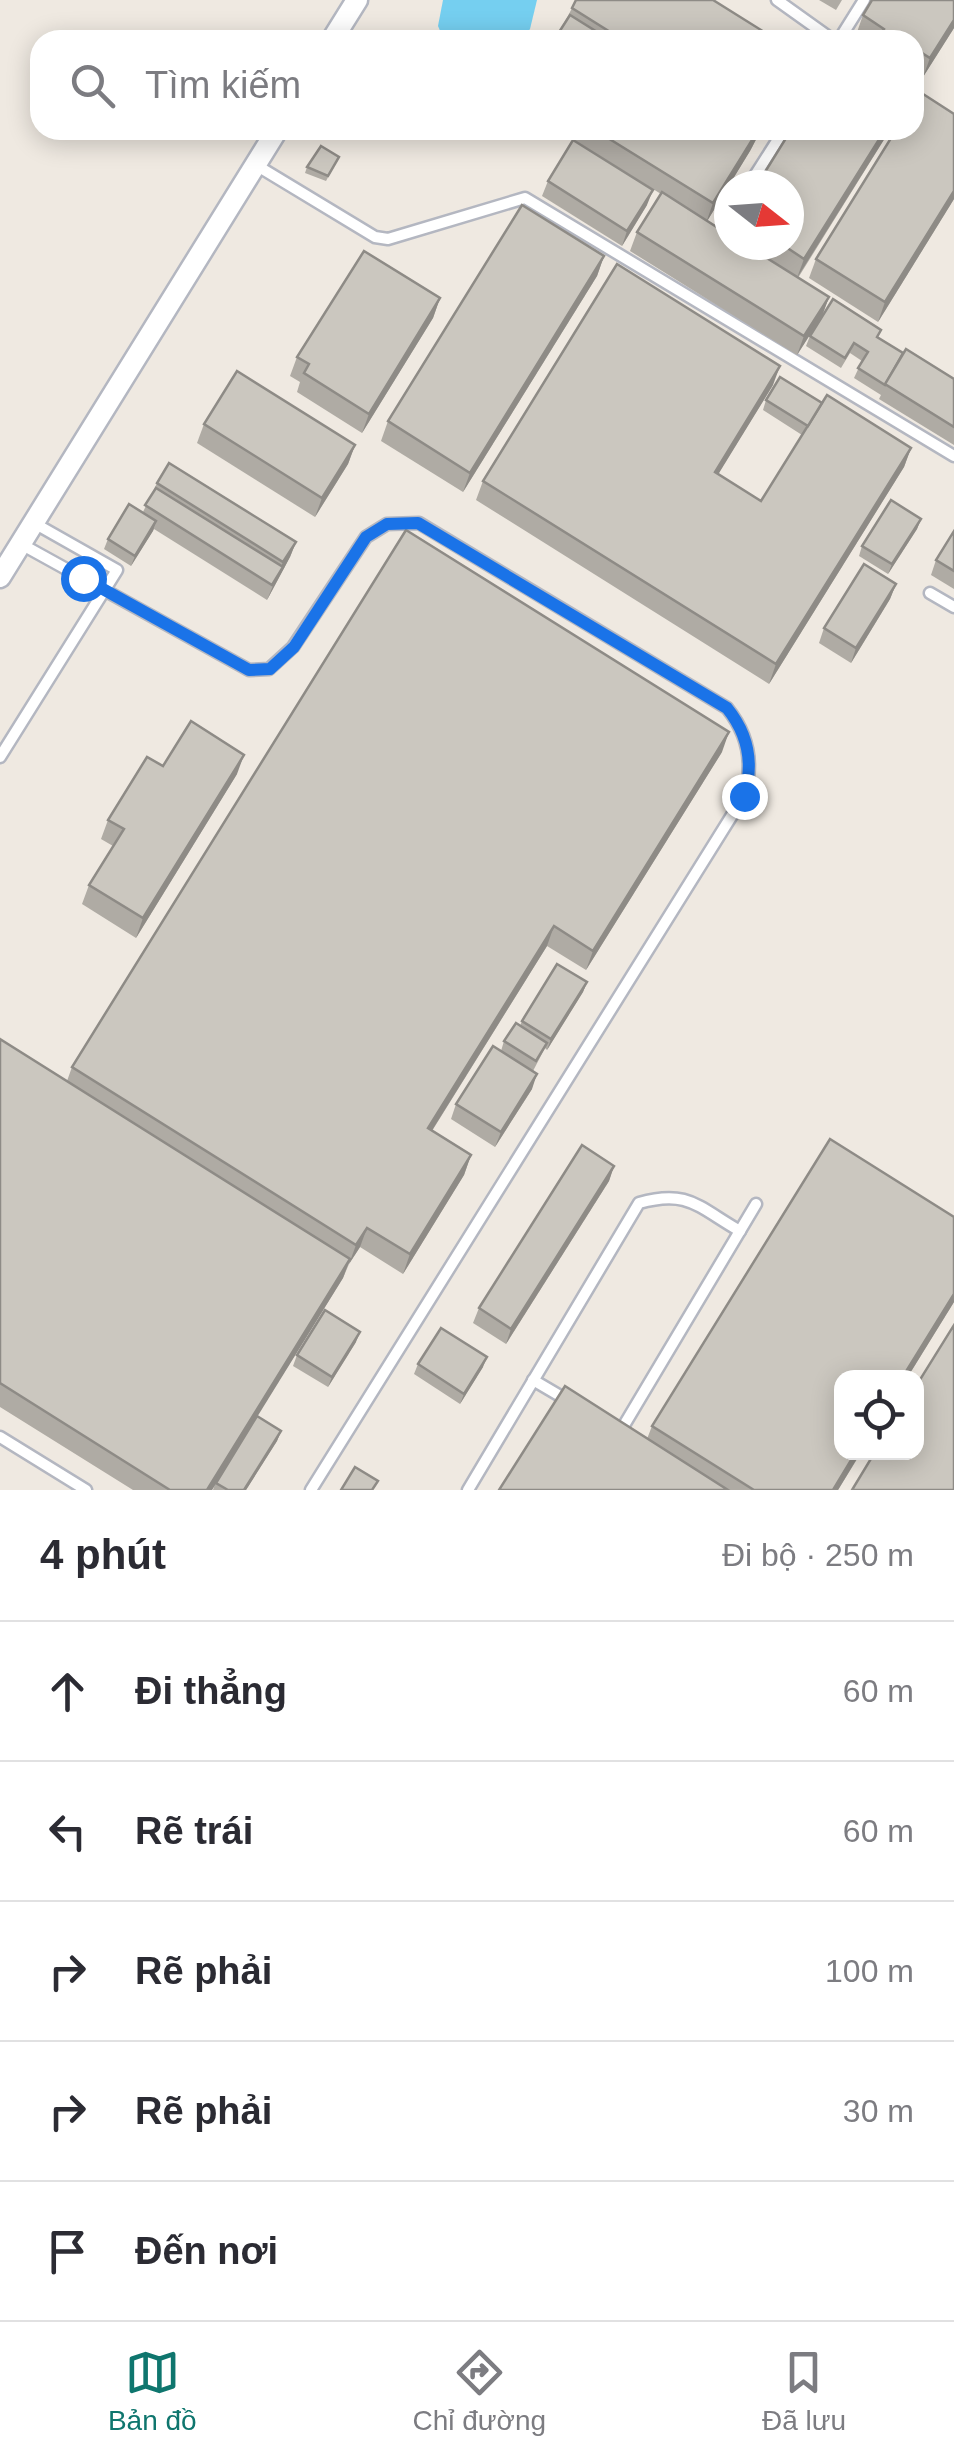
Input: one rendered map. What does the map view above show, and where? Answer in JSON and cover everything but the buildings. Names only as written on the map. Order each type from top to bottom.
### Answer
[{"type":"street","points":[[338,30],[357,0]]},
{"type":"street","points":[[0,578],[270,140]]},
{"type":"lane","points":[[777,0],[821,30]]},
{"type":"lane","points":[[843,30],[864,0]]},
{"type":"lane","points":[[759,170],[778,140]]},
{"type":"lane","points":[[255,164],[375,237],[388,239],[525,198],[954,456]]},
{"type":"lane","points":[[0,756],[117,570],[34,523]]},
{"type":"lane","points":[[21,544],[249,670],[270,669],[294,647],[366,537],[387,524],[418,523],[727,708],[743,727],[750,777],[744,796],[311,1490]]},
{"type":"lane","points":[[930,593],[954,607]]},
{"type":"lane","points":[[468,1490],[638,1204],[664,1196],[681,1197],[740,1231]]},
{"type":"lane","points":[[606,1424],[621,1432],[756,1204]]},
{"type":"lane","points":[[533,1380],[577,1406]]},
{"type":"lane","points":[[0,1437],[86,1490]]},
{"type":"water","points":[[443,0],[537,0],[529,30],[440,30]]},
{"type":"route","points":[[83,578],[249,670],[270,669],[294,647],[366,537],[387,524],[418,523],[727,708],[743,727],[750,777],[744,796]]}]
